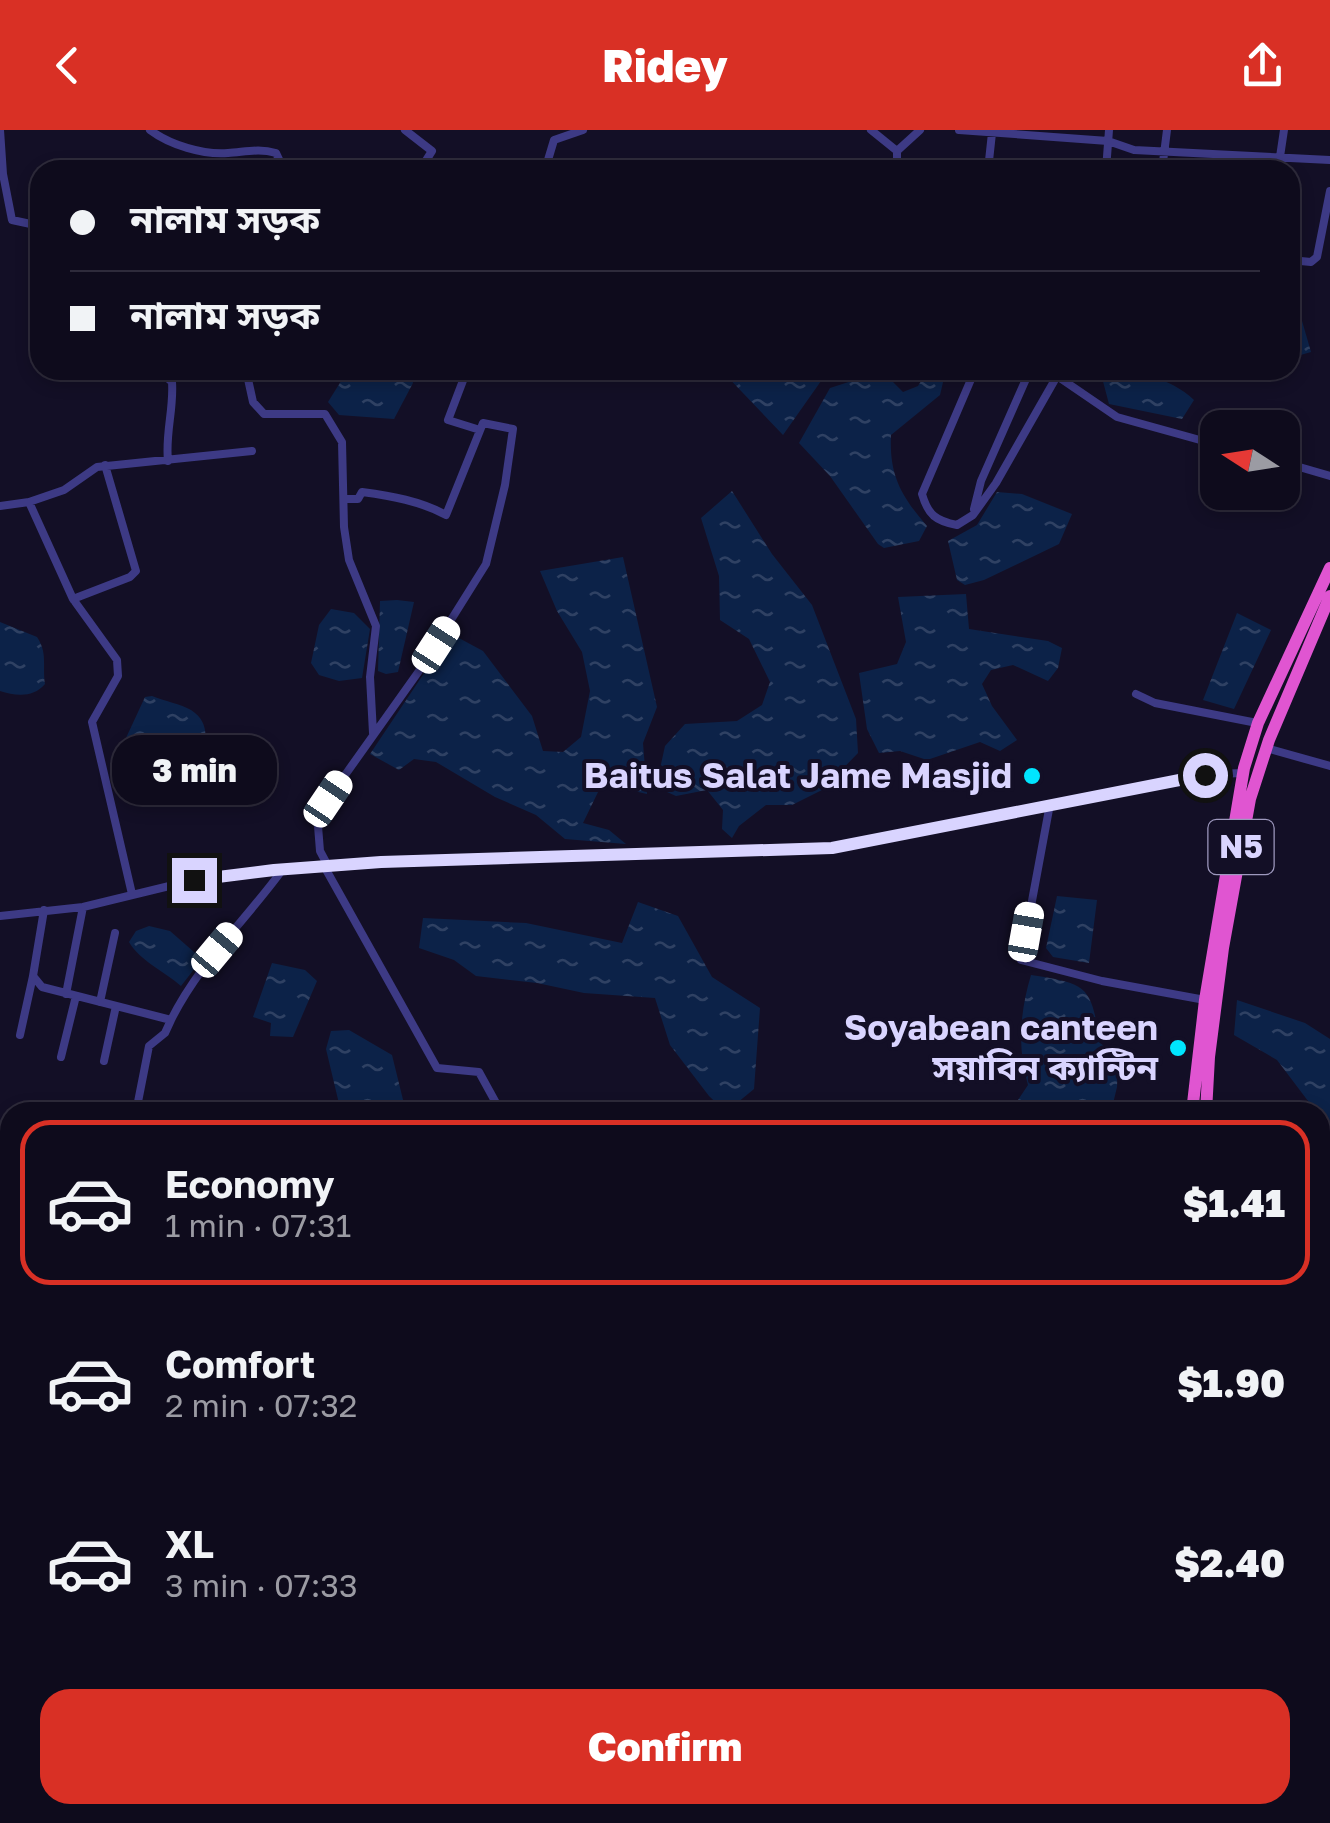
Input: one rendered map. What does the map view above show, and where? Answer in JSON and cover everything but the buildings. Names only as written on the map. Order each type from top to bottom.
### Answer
[{"type":"highway","name":"N5","points":[[1193,1102],[1205,1000],[1243,773],[1258,723],[1330,568]]},
{"type":"highway","name":"N5","points":[[1207,1102],[1223,948],[1250,799],[1266,748],[1328,603]]},
{"type":"street","points":[[0,130],[12,220],[30,224]]},
{"type":"street","points":[[150,130],[164,140],[222,154],[264,149],[276,153],[279,160]]},
{"type":"street","points":[[406,130],[432,151],[426,160]]},
{"type":"street","points":[[548,160],[554,140],[582,130]]},
{"type":"street","points":[[871,130],[897,151]]},
{"type":"street","points":[[897,160],[897,151],[920,130]]},
{"type":"street","points":[[959,130],[1108,142],[1134,150],[1330,160]]},
{"type":"street","points":[[1107,160],[1109,130]]},
{"type":"street","points":[[1163,160],[1167,130]]},
{"type":"street","points":[[1280,160],[1284,130]]},
{"type":"street","points":[[989,160],[992,133]]},
{"type":"street","points":[[1300,261],[1311,262],[1318,257],[1330,192]]},
{"type":"street","points":[[168,461],[166,442],[174,402],[170,380]]},
{"type":"street","points":[[248,380],[253,402],[264,414],[325,414],[342,442],[349,560],[376,626],[370,677],[373,733]]},
{"type":"street","points":[[463,380],[448,420],[480,430]]},
{"type":"street","points":[[971,380],[922,494],[926,510],[938,521],[957,525],[973,516],[996,483],[1053,380]]},
{"type":"street","points":[[973,516],[981,481],[1026,380]]},
{"type":"street","points":[[1066,380],[1116,417],[1200,440]]},
{"type":"street","points":[[344,499],[358,499],[362,492],[383,494],[406,502],[419,500],[446,515],[483,423],[513,429],[486,564],[419,671],[328,799],[318,826],[326,866],[437,1068],[479,1072],[496,1102]]},
{"type":"street","points":[[0,506],[64,490],[87,472],[106,465],[252,451]]},
{"type":"street","points":[[73,599],[136,572],[106,465]]},
{"type":"street","points":[[1300,467],[1330,476]]},
{"type":"street","points":[[28,502],[73,599],[117,660],[118,676],[92,722],[132,894]]},
{"type":"street","points":[[1136,694],[1155,703],[1258,723]]},
{"type":"street","points":[[1266,748],[1330,766]]},
{"type":"street","points":[[0,916],[84,907],[194,880],[283,869],[476,858],[832,848],[1205,775],[1243,773]]},
{"type":"street","points":[[1050,804],[1020,960],[1102,981],[1205,1000]]},
{"type":"street","points":[[138,1102],[149,1046],[165,1032],[204,966],[283,869]]},
{"type":"street","points":[[61,1057],[84,907]]},
{"type":"street","points":[[20,1034],[44,910]]},
{"type":"street","points":[[100,1002],[115,933]]},
{"type":"street","points":[[33,976],[42,987],[171,1020]]},
{"type":"street","points":[[104,1062],[116,1006]]},
{"type":"water","points":[[1300,314],[1311,352],[1300,355]]},
{"type":"water","points":[[342,380],[413,380],[394,419],[339,415],[328,402]]},
{"type":"water","points":[[731,380],[821,381],[783,435]]},
{"type":"water","points":[[855,380],[893,380],[903,392],[918,386],[922,380],[944,380],[940,395],[891,435],[892,462],[899,484],[927,526],[919,541],[884,548],[878,544],[830,476],[799,443],[830,388]]},
{"type":"water","points":[[1103,380],[1160,380],[1194,400],[1182,419],[1109,404]]},
{"type":"water","points":[[732,491],[772,554],[812,605],[856,719],[858,753],[822,790],[792,805],[766,805],[739,826],[732,838],[722,829],[723,810],[707,790],[676,796],[656,787],[665,746],[685,724],[737,721],[762,705],[770,682],[749,639],[720,620],[719,576],[701,518]]},
{"type":"water","points":[[997,492],[1022,494],[1072,514],[1059,544],[984,580],[965,585],[957,580],[948,541],[977,525]]},
{"type":"water","points":[[623,557],[657,707],[643,743],[647,794],[612,786],[599,790],[583,823],[609,830],[626,844],[565,839],[536,815],[495,797],[436,762],[414,759],[399,770],[370,754],[449,636],[483,651],[532,716],[543,751],[563,752],[581,737],[590,691],[582,652],[557,611],[540,571]]},
{"type":"water","points":[[966,594],[969,629],[1048,641],[1062,648],[1058,668],[1048,681],[1013,665],[991,670],[982,684],[992,706],[1017,740],[1000,751],[980,742],[927,760],[900,751],[879,753],[867,729],[859,673],[897,664],[906,642],[898,597]]},
{"type":"water","points":[[380,601],[414,602],[398,672],[386,674],[378,671]]},
{"type":"water","points":[[331,609],[354,613],[370,629],[362,678],[339,681],[319,675],[311,663],[319,625]]},
{"type":"water","points":[[1237,613],[1271,630],[1234,709],[1203,700]]},
{"type":"water","points":[[0,622],[37,637],[40,643],[45,684],[35,692],[18,695],[0,691]]},
{"type":"water","points":[[145,697],[191,710],[204,725],[203,750],[188,778],[126,738]]},
{"type":"water","points":[[1057,896],[1097,900],[1089,963],[1053,957],[1046,948]]},
{"type":"water","points":[[638,902],[678,916],[712,977],[760,1008],[754,1089],[738,1102],[715,1102],[709,1096],[670,1045],[655,998],[584,993],[476,976],[454,960],[419,948],[423,918],[526,923],[622,943]]},
{"type":"water","points":[[149,926],[170,931],[202,959],[181,986],[129,942],[136,931]]},
{"type":"water","points":[[272,963],[305,970],[317,981],[293,1037],[270,1036],[271,1023],[253,1017]]},
{"type":"water","points":[[1031,975],[1065,981],[1084,991],[1093,1009],[1100,1043],[1118,1056],[1113,1102],[1017,1102],[1028,1085],[1022,1057],[1024,1003]]},
{"type":"water","points":[[1237,1000],[1305,1023],[1330,1039],[1330,1102],[1309,1102],[1277,1060],[1234,1035]]},
{"type":"water","points":[[349,1030],[392,1055],[404,1102],[339,1102],[326,1049],[331,1031]]},
{"type":"place","name":"Baitus Salat Jame Masjid","points":[[1032,776]]},
{"type":"place","name":"Soyabean canteen সয়াবিন ক্যান্টিন","points":[[1178,1048]]},
{"type":"route","points":[[194,880],[381,862],[832,848],[1205,775]]}]
